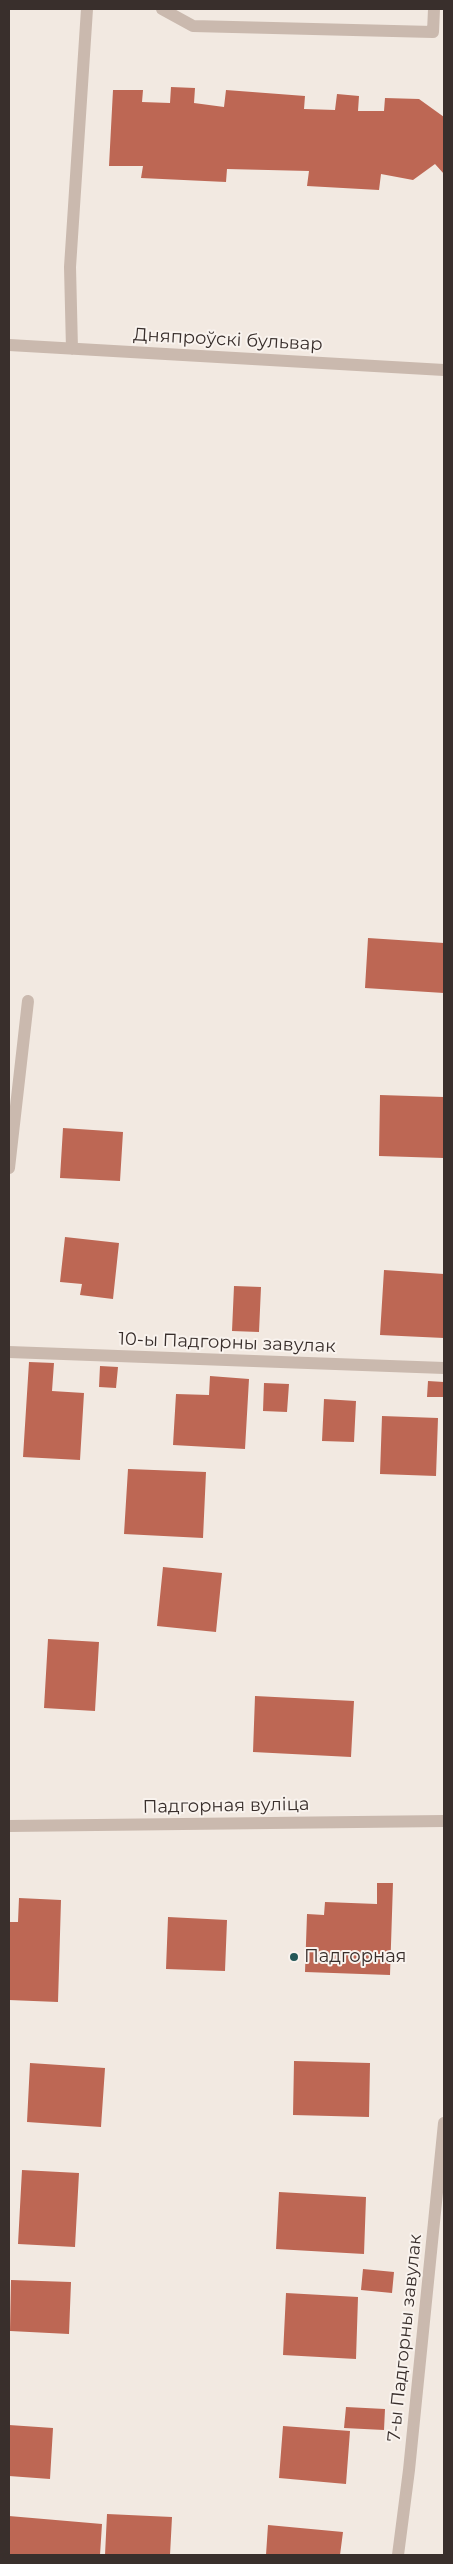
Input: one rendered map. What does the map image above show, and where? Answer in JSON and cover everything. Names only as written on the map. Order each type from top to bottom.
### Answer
[{"type":"street","points":[[72,349],[70,267],[87,9]]},
{"type":"street","points":[[162,9],[193,26],[433,32],[434,9]]},
{"type":"street","name":"Дняпроўскі бульвар","points":[[9,345],[444,370]]},
{"type":"street","points":[[9,1168],[28,1001]]},
{"type":"street","name":"10-ы Падгорны завулак","points":[[9,1352],[444,1368]]},
{"type":"street","name":"Падгорная вуліца","points":[[9,1826],[444,1821]]},
{"type":"street","name":"7-ы Падгорны завулак","points":[[398,2555],[410,2470],[444,2123]]},
{"type":"building","points":[[171,87],[195,88],[194,103],[224,107],[226,90],[305,96],[304,109],[335,110],[337,94],[359,96],[358,111],[384,111],[385,98],[419,99],[444,117],[444,174],[435,164],[413,180],[381,174],[379,190],[307,186],[309,171],[227,169],[226,182],[141,178],[143,166],[109,166],[113,90],[143,90],[142,102],[170,103]]},
{"type":"building","points":[[368,938],[444,943],[444,993],[365,988]]},
{"type":"building","points":[[380,1095],[444,1097],[444,1158],[379,1156]]},
{"type":"building","points":[[63,1128],[123,1132],[120,1181],[60,1178]]},
{"type":"building","points":[[65,1237],[119,1243],[113,1299],[80,1295],[82,1284],[60,1282]]},
{"type":"building","points":[[384,1270],[444,1274],[444,1338],[380,1335]]},
{"type":"building","points":[[234,1286],[261,1287],[259,1332],[232,1331]]},
{"type":"building","points":[[29,1362],[54,1363],[52,1391],[84,1393],[80,1460],[23,1457]]},
{"type":"building","points":[[100,1366],[118,1367],[116,1388],[99,1387]]},
{"type":"building","points":[[210,1376],[249,1379],[245,1449],[173,1445],[176,1394],[209,1395]]},
{"type":"building","points":[[428,1381],[444,1382],[444,1397],[427,1397]]},
{"type":"building","points":[[264,1383],[289,1384],[287,1412],[263,1411]]},
{"type":"building","points":[[324,1399],[356,1401],[354,1442],[322,1441]]},
{"type":"building","points":[[382,1416],[438,1418],[436,1476],[380,1474]]},
{"type":"building","points":[[128,1469],[206,1472],[203,1538],[124,1534]]},
{"type":"building","points":[[163,1567],[222,1573],[216,1632],[157,1626]]},
{"type":"building","points":[[48,1639],[99,1642],[95,1711],[44,1708]]},
{"type":"building","points":[[255,1696],[354,1701],[351,1757],[253,1752]]},
{"type":"building","points":[[377,1883],[393,1883],[390,1975],[305,1972],[307,1914],[324,1915],[325,1902],[377,1904]]},
{"type":"building","points":[[19,1898],[61,1900],[58,2002],[9,2000],[9,1922],[18,1922]]},
{"type":"building","points":[[168,1917],[227,1920],[225,1971],[166,1969]]},
{"type":"building","points":[[294,2061],[370,2063],[369,2117],[293,2115]]},
{"type":"building","points":[[30,2063],[105,2068],[101,2127],[27,2122]]},
{"type":"building","points":[[22,2170],[79,2173],[75,2247],[18,2244]]},
{"type":"building","points":[[279,2192],[366,2197],[364,2254],[276,2249]]},
{"type":"building","points":[[363,2269],[394,2272],[392,2293],[361,2290]]},
{"type":"building","points":[[11,2280],[71,2282],[69,2334],[10,2331]]},
{"type":"building","points":[[286,2293],[358,2297],[356,2359],[283,2355]]},
{"type":"building","points":[[346,2407],[385,2409],[384,2430],[344,2428]]},
{"type":"building","points":[[9,2425],[53,2428],[50,2479],[9,2476]]},
{"type":"building","points":[[283,2426],[350,2431],[346,2484],[279,2478]]},
{"type":"building","points":[[107,2514],[172,2517],[170,2555],[105,2555]]},
{"type":"building","points":[[9,2516],[102,2524],[100,2555],[9,2555]]},
{"type":"building","points":[[268,2525],[343,2532],[340,2555],[266,2555]]},
{"type":"place","name":"Падгорная","points":[[294,1957]]}]
